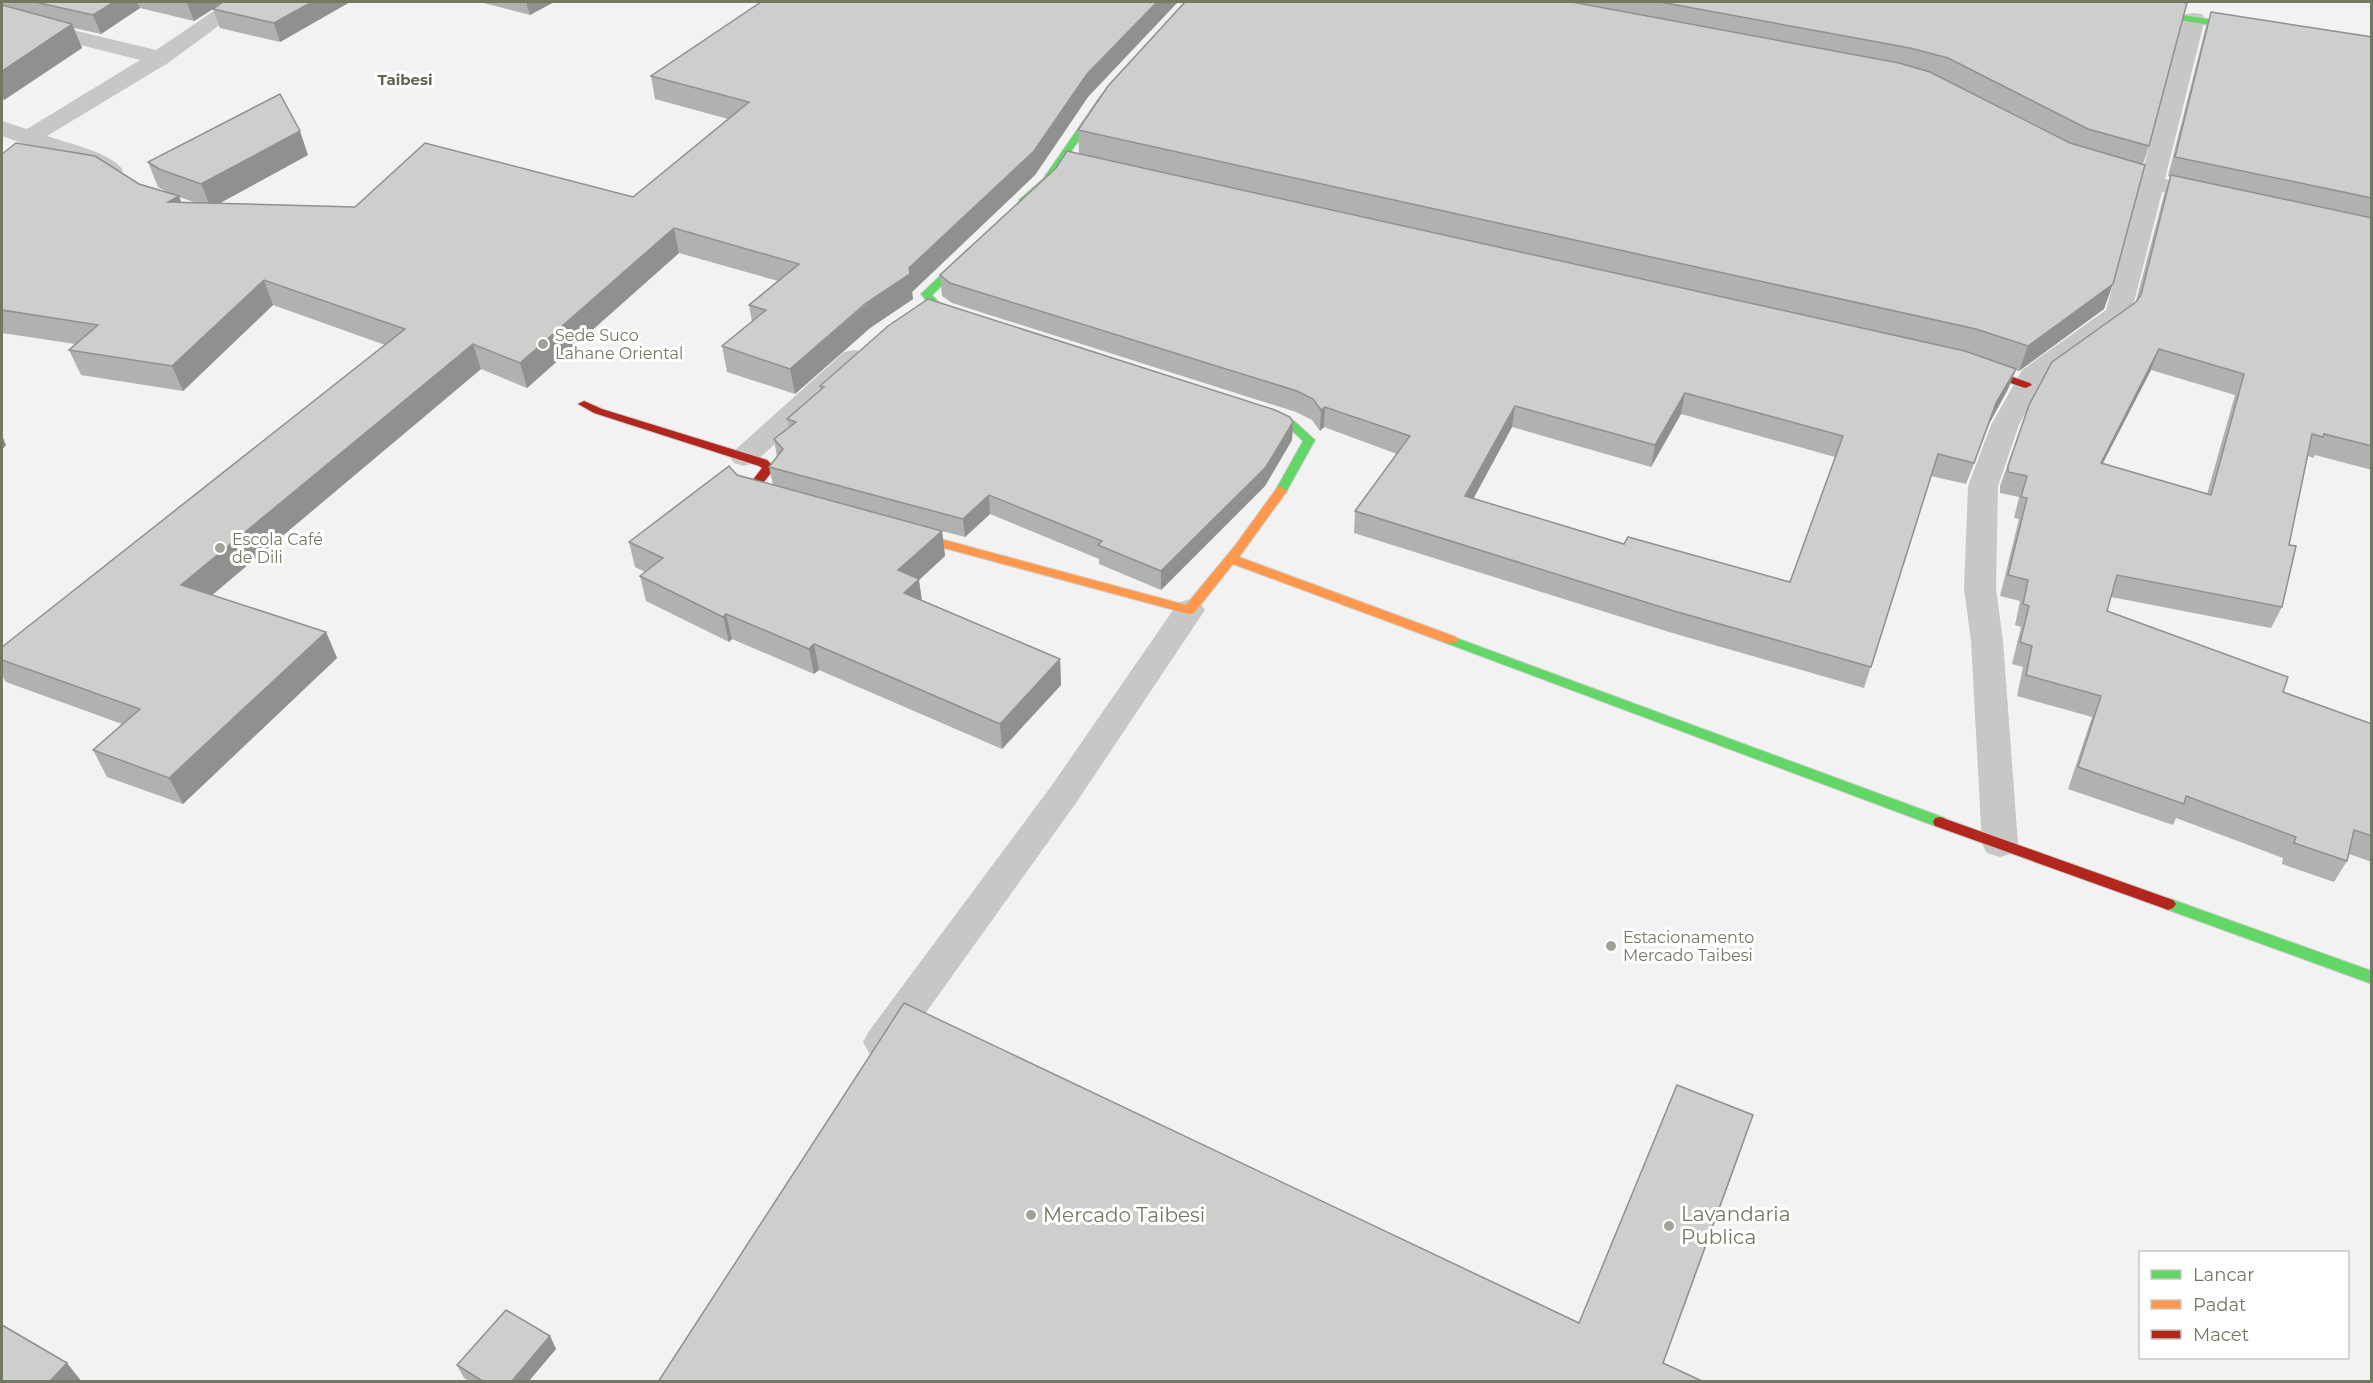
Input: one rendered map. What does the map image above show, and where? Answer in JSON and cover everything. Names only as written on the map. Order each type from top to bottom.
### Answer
[{"type":"street","points":[[30,137],[160,57],[240,2]]},
{"type":"street","points":[[2090,2],[2265,32]]},
{"type":"street","points":[[2,19],[160,57]]},
{"type":"street","points":[[2000,844],[1987,641],[1980,588],[1983,486],[2004,425],[2032,376],[2118,314],[2194,20]]},
{"type":"street","points":[[1011,213],[1066,160],[1098,104],[1113,87]]},
{"type":"street","points":[[2,128],[99,162],[129,182]]},
{"type":"street","points":[[2081,163],[2152,183],[2233,201]]},
{"type":"street","points":[[977,322],[942,311],[919,310],[926,294],[986,237]]},
{"type":"street","points":[[744,457],[873,342]]},
{"type":"street","points":[[1955,362],[2026,385]]},
{"type":"street","points":[[584,404],[598,411],[763,463],[768,468],[751,490],[799,505]]},
{"type":"street","points":[[865,1069],[1064,794],[1189,610],[1232,559],[1299,461],[1309,440],[1301,428],[1285,420],[1239,405]]},
{"type":"street","points":[[891,530],[1189,610]]},
{"type":"street","points":[[1232,559],[2000,844],[2372,978]]},
{"type":"building","points":[[35,2],[114,2],[93,15]]},
{"type":"building","points":[[223,2],[312,2],[274,23],[213,9]]},
{"type":"building","points":[[761,2],[1157,2],[1087,74],[1034,151],[909,268],[910,274],[866,303],[790,369],[722,346],[766,310],[749,305],[799,264],[674,228],[520,363],[473,344],[181,585],[326,632],[169,778],[93,750],[140,709],[2,660],[2,647],[405,329],[264,280],[172,366],[69,350],[98,325],[2,310],[2,154],[16,143],[95,156],[139,184],[179,196],[168,202],[355,207],[425,143],[633,197],[749,102],[651,76]]},
{"type":"building","points":[[1185,2],[1572,2],[1899,63],[1930,72],[2070,143],[2145,165],[2113,284],[2028,346],[1976,329],[1078,130],[1108,86]]},
{"type":"building","points":[[1660,2],[2187,3],[2149,146],[2088,129],[1948,58],[1910,48]]},
{"type":"building","points":[[2,5],[72,24],[2,71]]},
{"type":"building","points":[[2211,12],[2372,37],[2372,198],[2175,157]]},
{"type":"building","points":[[280,94],[300,131],[201,184],[159,169],[148,162]]},
{"type":"building","points":[[1067,151],[1965,351],[2016,369],[1996,403],[1974,463],[1938,454],[1871,667],[1674,611],[1355,511],[1410,436],[1325,407],[1321,410],[1313,399],[1297,391],[950,283],[940,275],[1056,168]],"holes":[[[1685,393],[1843,436],[1790,582],[1628,537],[1624,544],[1465,496],[1515,406],[1655,445]]]},
{"type":"building","points":[[2171,175],[2372,218],[2372,446],[2324,434],[2323,437],[2312,434],[2289,545],[2296,546],[2282,607],[2117,575],[2107,611],[2288,677],[2283,692],[2372,724],[2372,836],[2354,830],[2347,861],[2294,843],[2296,837],[2186,796],[2184,804],[2078,767],[2101,696],[2026,675],[2032,646],[2020,642],[2029,606],[2023,604],[2028,580],[2008,575],[2027,498],[2021,497],[2027,476],[2008,472],[2008,466],[2029,405],[2052,362],[2136,302],[2141,295]],"holes":[[[2159,349],[2244,374],[2211,495],[2101,463]]]},
{"type":"building","points":[[928,299],[1275,410],[1290,417],[1293,422],[1266,467],[1161,571],[1098,545],[1102,541],[989,495],[963,519],[769,467],[783,449],[774,439],[796,422],[787,419],[824,387],[820,386],[888,326]]},
{"type":"building","points":[[729,466],[737,475],[942,531],[898,570],[919,579],[904,593],[1060,659],[1000,724],[814,644],[809,649],[726,614],[723,617],[640,576],[663,558],[629,542]]},
{"type":"building","name":"Mercado Taibesi","points":[[904,1003],[1579,1323],[1677,1085],[1753,1115],[1663,1363],[1704,1382],[658,1382]]},
{"type":"building","points":[[506,1310],[550,1336],[511,1382],[484,1382],[457,1365]]},
{"type":"building","points":[[2,1325],[67,1363],[49,1382],[2,1382]]},
{"type":"traffic: fast","points":[[2090,2],[2251,29]]},
{"type":"traffic: fast","points":[[1023,202],[1046,181],[1105,96]]},
{"type":"traffic: fast","points":[[968,319],[938,308],[926,294],[973,250]]},
{"type":"traffic: fast","points":[[1252,409],[1290,423],[1309,440],[1281,491]]},
{"type":"traffic: fast","points":[[1451,640],[1940,822]]},
{"type":"traffic: fast","points":[[2168,904],[2372,978]]},
{"type":"traffic: slow","points":[[900,532],[1189,610],[1238,550],[1281,491]]},
{"type":"traffic: slow","points":[[1232,559],[1451,640]]},
{"type":"traffic: jam","points":[[1969,365],[2026,385]]},
{"type":"traffic: jam","points":[[584,404],[598,411],[763,463],[769,468],[751,490],[781,500]]},
{"type":"traffic: jam","points":[[1940,822],[2168,904]]},
{"type":"place","name":"Sede Suco Lahane Oriental","points":[[543,344]]},
{"type":"place","name":"Escola Café de Dili","points":[[220,548]]},
{"type":"place","name":"Estacionamento Mercado Taibesi","points":[[1611,946]]},
{"type":"place","name":"Mercado Taibesi","points":[[1031,1215]]},
{"type":"place","name":"Lavandaria Publica","points":[[1669,1226]]},
{"type":"district","name":"Taibesi","points":[[405,80]]}]
